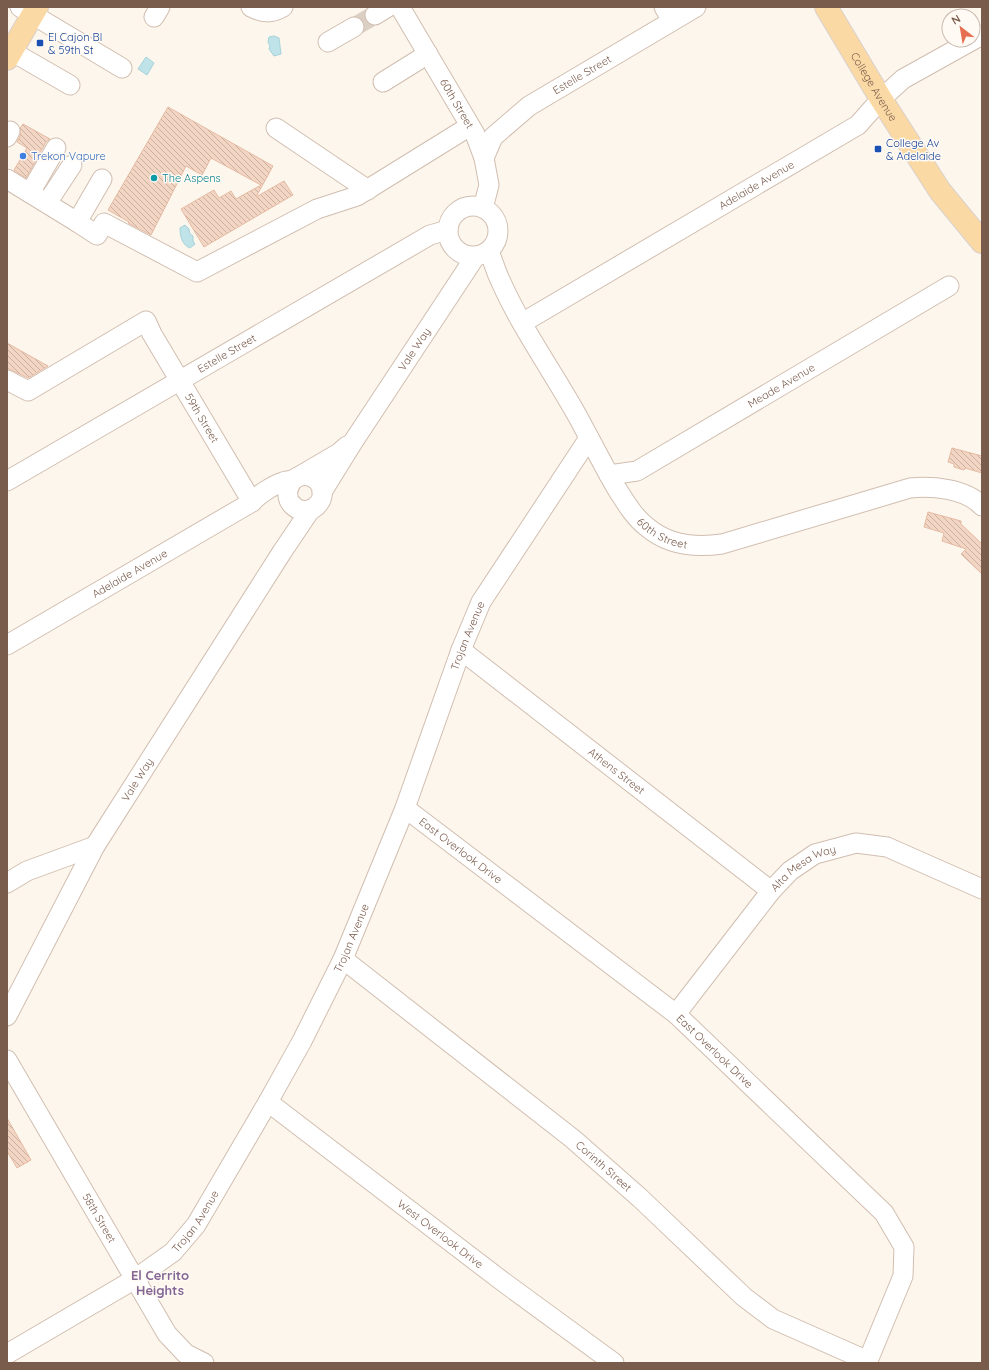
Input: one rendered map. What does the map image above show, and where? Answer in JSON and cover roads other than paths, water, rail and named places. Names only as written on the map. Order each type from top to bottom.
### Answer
[{"type":"main road","name":"College Avenue","points":[[826,7],[881,99],[940,191],[982,242]]},
{"type":"main road","points":[[9,55],[30,10]]},
{"type":"street","points":[[251,7],[264,12],[272,12],[283,7]]},
{"type":"street","name":"60th Street","points":[[400,7],[475,134],[484,158],[489,185],[483,208]]},
{"type":"street","name":"Estelle Street","points":[[484,158],[493,137],[529,106],[668,14],[696,7]]},
{"type":"street","points":[[30,10],[122,68]]},
{"type":"street","points":[[328,42],[354,27]]},
{"type":"street","name":"Adelaide Avenue","points":[[522,323],[858,125],[881,99],[903,79],[982,35]]},
{"type":"street","points":[[383,82],[428,54]]},
{"type":"street","points":[[9,55],[70,85]]},
{"type":"street","points":[[7,179],[97,235],[104,223],[197,272],[317,209],[357,196],[470,126]]},
{"type":"street","points":[[276,128],[368,190]]},
{"type":"street","points":[[30,193],[56,148]]},
{"type":"street","points":[[47,203],[72,165]]},
{"type":"street","points":[[76,222],[102,179]]},
{"type":"street","points":[[471,206],[483,208],[494,216],[498,228],[497,240],[482,254],[461,254],[451,244],[448,230],[452,218],[460,209],[471,206]]},
{"type":"street","name":"Estelle Street","points":[[7,480],[430,235],[448,230]]},
{"type":"street","name":"60th Street","points":[[482,254],[500,281],[522,323],[609,475],[632,512],[648,528],[670,541],[696,546],[722,544],[910,488],[932,487],[953,491],[979,502],[982,506]]},
{"type":"street","name":"Vale Way","points":[[7,1016],[95,846],[282,552],[311,509],[319,503],[322,492],[353,442],[482,254]]},
{"type":"street","name":"Meade Avenue","points":[[609,475],[637,471],[949,286]]},
{"type":"street","name":"59th Street","points":[[7,380],[28,391],[146,321],[152,334],[252,502]]},
{"type":"street","name":"Trojan Avenue","points":[[7,1354],[135,1279],[173,1252],[196,1225],[302,1041],[343,959],[405,808],[461,650],[481,602],[589,438]]},
{"type":"street","name":"Vale Way","points":[[282,552],[289,501],[287,490],[295,478],[339,453],[353,442]]},
{"type":"street","points":[[295,478],[303,476],[314,478],[321,487],[322,492]]},
{"type":"street","name":"Adelaide Avenue","points":[[7,645],[252,502],[257,496],[282,482],[295,478]]},
{"type":"street","name":"Adelaide Avenue","points":[[252,502],[270,500],[289,501]]},
{"type":"street","points":[[289,501],[292,505],[301,510],[311,509]]},
{"type":"street","name":"Athens Street","points":[[461,650],[771,891]]},
{"type":"street","name":"East Overlook Drive","points":[[405,808],[676,1014],[884,1213],[904,1247],[903,1276],[868,1362]]},
{"type":"street","name":"Alta Mesa Way","points":[[676,1014],[771,891],[790,871],[815,854],[856,843],[887,847],[982,889]]},
{"type":"street","points":[[7,883],[27,871],[95,846]]},
{"type":"street","name":"Corinth Street","points":[[343,959],[573,1139],[640,1198],[744,1297],[773,1319],[868,1362]]},
{"type":"street","name":"58th Street","points":[[7,1060],[167,1334],[186,1354],[204,1363]]},
{"type":"street","name":"West Overlook Drive","points":[[268,1102],[502,1281],[614,1363]]},
{"type":"water","points":[[274,36],[279,38],[281,54],[274,56],[269,49],[270,46],[268,42],[269,37]]},
{"type":"water","points":[[146,57],[154,63],[147,75],[138,69]]},
{"type":"water","points":[[185,225],[189,229],[190,234],[193,236],[193,241],[195,244],[190,248],[185,245],[181,237],[180,228]]},
{"type":"tunnel","points":[[354,27],[375,15]]},
{"type":"place","name":"El Cajon Bl & 59th St","points":[[40,43]]},
{"type":"place","name":"College Av & Adelaide","points":[[878,149]]},
{"type":"place","name":"Trekon Vapure","points":[[23,156]]},
{"type":"place","name":"The Aspens","points":[[154,178]]},
{"type":"district","name":"El Cerrito Heights","points":[[160,1282]]}]
